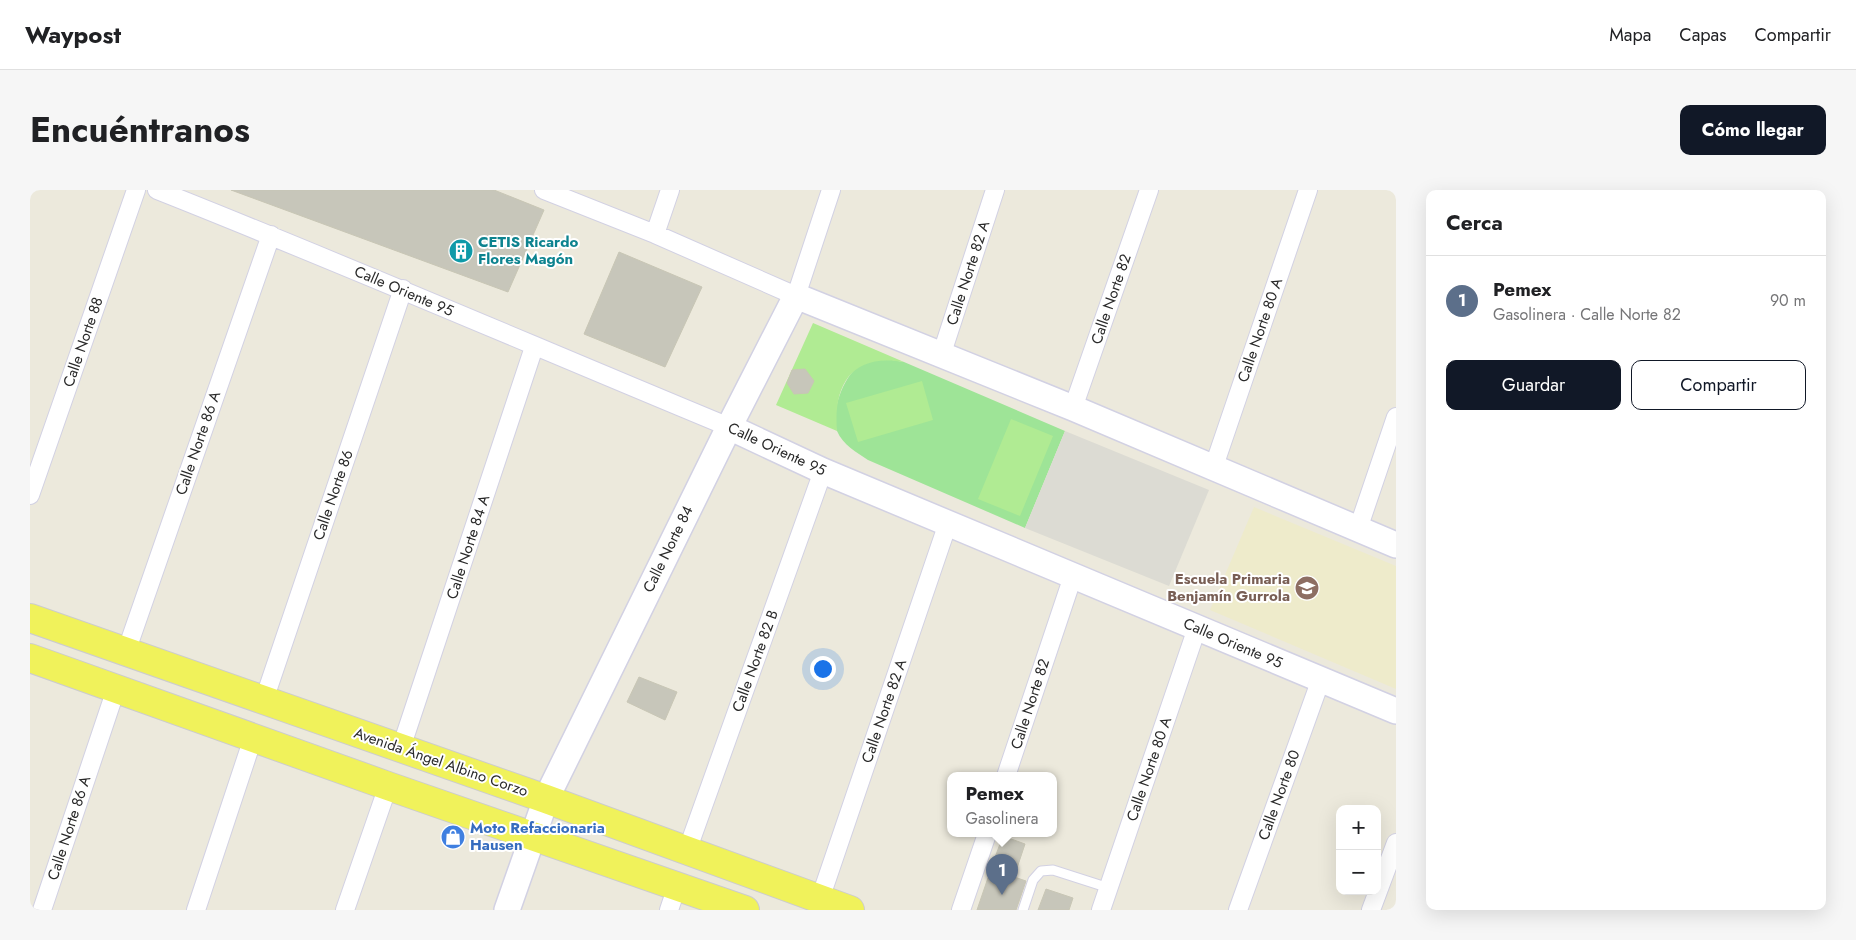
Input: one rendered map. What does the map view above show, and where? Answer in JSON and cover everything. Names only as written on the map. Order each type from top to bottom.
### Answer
[{"type":"main road","name":"Avenida Ángel Albino Corzo","points":[[30,618],[546,799],[850,910]]},
{"type":"main road","points":[[30,658],[388,786],[532,835],[673,898],[746,910]]},
{"type":"street","name":"Calle Norte 88","points":[[30,494],[136,190]]},
{"type":"street","name":"Calle Oriente 95","points":[[157,190],[403,289],[729,427],[823,471],[1396,711]]},
{"type":"street","points":[[544,190],[655,234],[796,296],[941,356],[1074,408],[1213,469],[1396,545]]},
{"type":"street","points":[[655,234],[670,190]]},
{"type":"street","name":"Calle Norte 84","points":[[507,910],[546,799],[729,427],[796,296],[832,190]]},
{"type":"street","name":"Calle Norte 82 A","points":[[941,356],[995,190]]},
{"type":"street","name":"Calle Norte 82","points":[[1074,408],[1148,190]]},
{"type":"street","name":"Calle Norte 80 A","points":[[1213,469],[1308,190]]},
{"type":"street","name":"Calle Norte 86 A","points":[[126,652],[271,235]]},
{"type":"street","name":"Calle Norte 86","points":[[264,700],[403,289]]},
{"type":"street","name":"Calle Norte 84 A","points":[[402,748],[534,346]]},
{"type":"street","points":[[1358,529],[1396,417]]},
{"type":"street","name":"Calle Norte 82 B","points":[[687,851],[823,471]]},
{"type":"street","name":"Calle Norte 82 A","points":[[820,899],[948,523]]},
{"type":"street","name":"Calle Norte 82","points":[[1007,772],[1073,576]]},
{"type":"street","name":"Calle Norte 80 A","points":[[1101,910],[1198,628]]},
{"type":"street","name":"Calle Norte 80","points":[[1238,910],[1320,679]]},
{"type":"street","name":"Calle Norte 86 A","points":[[42,910],[116,689]]},
{"type":"street","points":[[196,910],[253,738]]},
{"type":"street","points":[[344,910],[388,786]]},
{"type":"street","points":[[961,910],[985,837]]},
{"type":"street","points":[[1371,910],[1396,843]]},
{"type":"lane","points":[[1024,910],[1033,880],[1041,871],[1053,870],[1109,888]]},
{"type":"shaded area","points":[[1065,431],[1209,490],[1169,586],[1025,528]]},
{"type":"shaded area","name":"Escuela Primaria Benjamín Gurrola","points":[[1254,507],[1396,566],[1396,689],[1210,610]]},
{"type":"green space","points":[[813,323],[904,362],[886,360],[871,362],[859,367],[850,375],[843,386],[839,399],[837,431],[776,405]]},
{"type":"green space","points":[[886,359],[904,362],[1065,431],[1025,528],[868,460],[850,448],[843,440],[837,431],[835,414],[840,394],[845,384],[856,368],[863,363]]},
{"type":"green space","points":[[922,381],[933,420],[858,442],[846,403]]},
{"type":"green space","points":[[1011,419],[1053,436],[1020,516],[978,499]]},
{"type":"building","name":"CETIS Ricardo Flores Magón","points":[[231,190],[494,190],[544,210],[508,292]]},
{"type":"building","points":[[619,252],[702,287],[665,367],[584,334]]},
{"type":"building","points":[[805,369],[814,381],[808,393],[794,394],[787,383],[792,370]]},
{"type":"building","points":[[639,677],[677,692],[665,720],[627,702]]},
{"type":"building","points":[[1003,837],[1025,844],[1017,868],[994,860]]},
{"type":"building","points":[[991,869],[1026,881],[1016,910],[977,910]]},
{"type":"building","points":[[1046,889],[1073,898],[1069,910],[1038,910]]},
{"type":"place","name":"CETIS Ricardo Flores Magón","points":[[461,251]]},
{"type":"place","name":"Escuela Primaria Benjamín Gurrola","points":[[1307,588]]},
{"type":"place","name":"Moto Refaccionaria Hausen","points":[[453,837]]},
{"type":"place","name":"Pemex","points":[[1002,895]]}]
